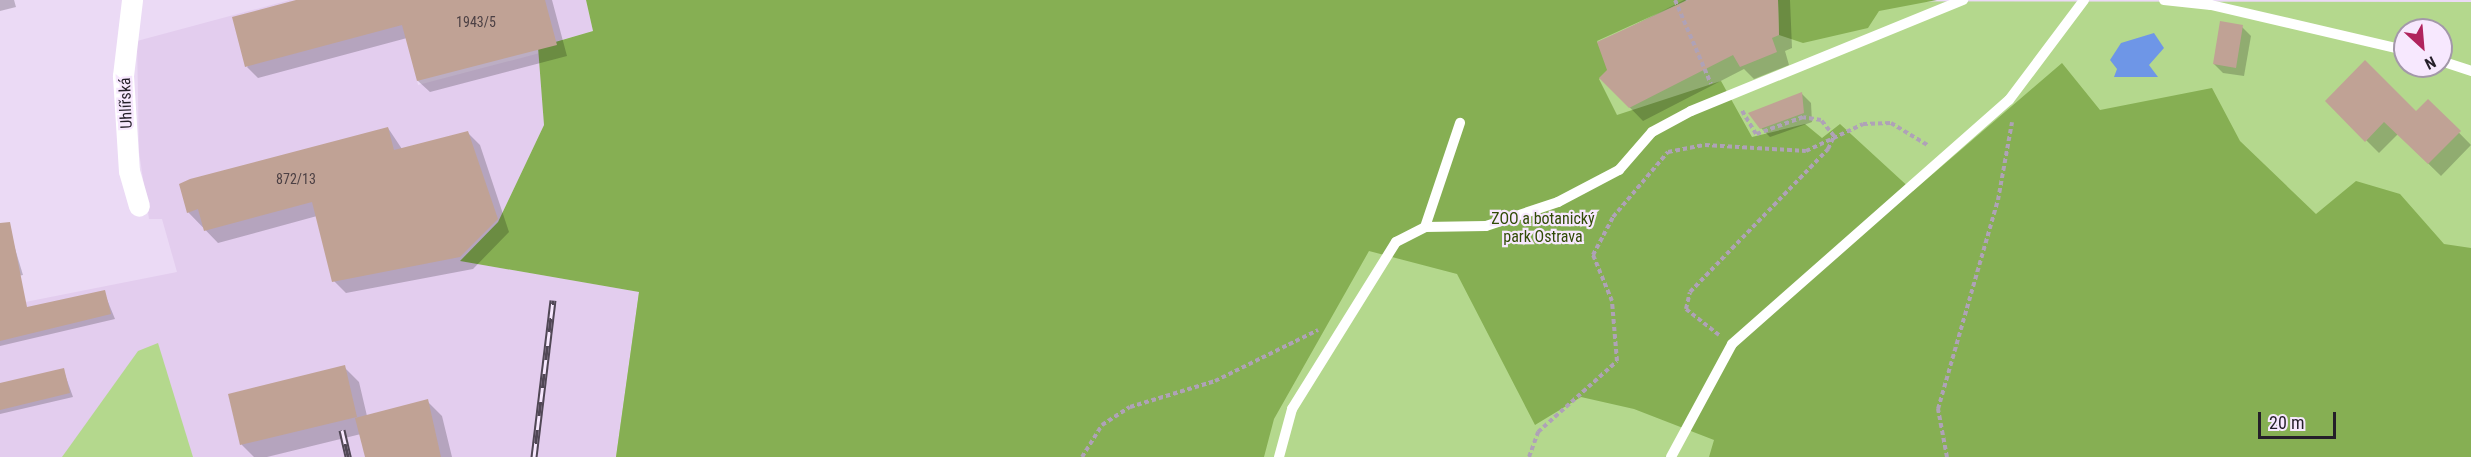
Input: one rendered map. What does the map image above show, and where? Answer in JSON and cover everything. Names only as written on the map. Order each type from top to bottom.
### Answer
[{"type":"street","name":"Uhlířská","points":[[132,0],[123,76],[129,171],[139,206]]},
{"type":"lane","points":[[1279,457],[1292,409],[1396,242],[1425,227],[1486,226],[1558,202],[1619,170],[1652,132],[1732,94],[1963,0]]},
{"type":"lane","points":[[1671,457],[1732,344],[1940,157],[2009,100],[2084,0]]},
{"type":"lane","points":[[2164,0],[2211,5],[2393,47]]},
{"type":"lane","points":[[2453,65],[2471,71]]},
{"type":"lane","points":[[1425,227],[1460,123]]},
{"type":"path","points":[[1675,0],[1718,100]]},
{"type":"path","points":[[1732,94],[1756,134],[1803,117],[1821,120],[1834,136]]},
{"type":"path","points":[[1947,457],[1938,409],[1998,200],[2013,132],[2009,100]]},
{"type":"path","points":[[1529,457],[1538,432],[1617,361],[1612,301],[1593,255],[1613,217],[1668,152],[1705,145],[1806,151],[1863,124],[1891,123],[1920,136],[1940,157]]},
{"type":"path","points":[[1732,344],[1686,309],[1685,300],[1828,149],[1834,136]]},
{"type":"path","points":[[1082,457],[1102,425],[1130,407],[1215,381],[1347,318]]},
{"type":"shaded area","points":[[290,0],[586,0],[593,31],[417,80],[418,85],[540,53],[544,125],[498,222],[460,261],[639,292],[616,457],[0,457],[0,307],[177,272],[162,219],[149,219],[139,152],[137,41]]},
{"type":"green space","name":"ZOO a botanický park Ostrava","points":[[586,0],[1687,0],[1597,41],[1609,69],[1599,79],[1617,115],[1721,81],[1752,137],[1805,124],[1822,138],[1840,124],[1913,191],[2062,63],[2100,110],[2212,88],[2240,141],[2316,214],[2356,181],[2400,194],[2444,244],[2471,248],[2471,457],[1709,457],[1714,440],[1634,409],[1581,397],[1535,425],[1457,274],[1369,251],[1274,419],[1264,457],[616,457],[639,292],[460,261],[498,222],[544,125],[538,47],[593,31]]},
{"type":"green space","name":"ZOO a botanický park Ostrava","points":[[680,0],[2471,2],[2471,457],[616,457]]},
{"type":"green space","points":[[1778,0],[1937,0],[1879,11],[1868,28],[1803,43],[1779,35]]},
{"type":"green space","points":[[158,343],[193,457],[62,457],[138,351]]},
{"type":"water","points":[[2154,33],[2164,48],[2149,65],[2158,77],[2114,77],[2117,69],[2110,60],[2121,43]]},
{"type":"building","points":[[296,0],[545,0],[557,45],[417,81],[402,25],[245,67],[232,17]]},
{"type":"building","points":[[1688,0],[1778,0],[1779,35],[1772,38],[1777,52],[1740,67],[1733,55],[1629,108],[1599,78],[1607,70],[1597,42]]},
{"type":"building","points":[[2220,21],[2243,25],[2236,68],[2213,64]]},
{"type":"building","points":[[2365,60],[2416,111],[2428,99],[2461,131],[2428,164],[2384,122],[2365,142],[2325,101]]},
{"type":"building","points":[[1802,92],[1804,113],[1760,129],[1748,113]]},
{"type":"building","points":[[388,127],[394,150],[468,131],[498,219],[460,257],[332,282],[312,202],[204,231],[198,209],[187,213],[179,184],[190,179]]},
{"type":"building","points":[[10,222],[27,307],[105,290],[111,314],[0,341],[0,223]]},
{"type":"building","points":[[345,365],[357,417],[240,445],[228,394]]},
{"type":"building","points":[[64,368],[70,393],[0,410],[0,383]]},
{"type":"building","points":[[428,399],[441,457],[365,457],[355,418]]},
{"type":"railway","points":[[534,457],[553,300]]},
{"type":"railway","points":[[342,430],[348,457]]}]
